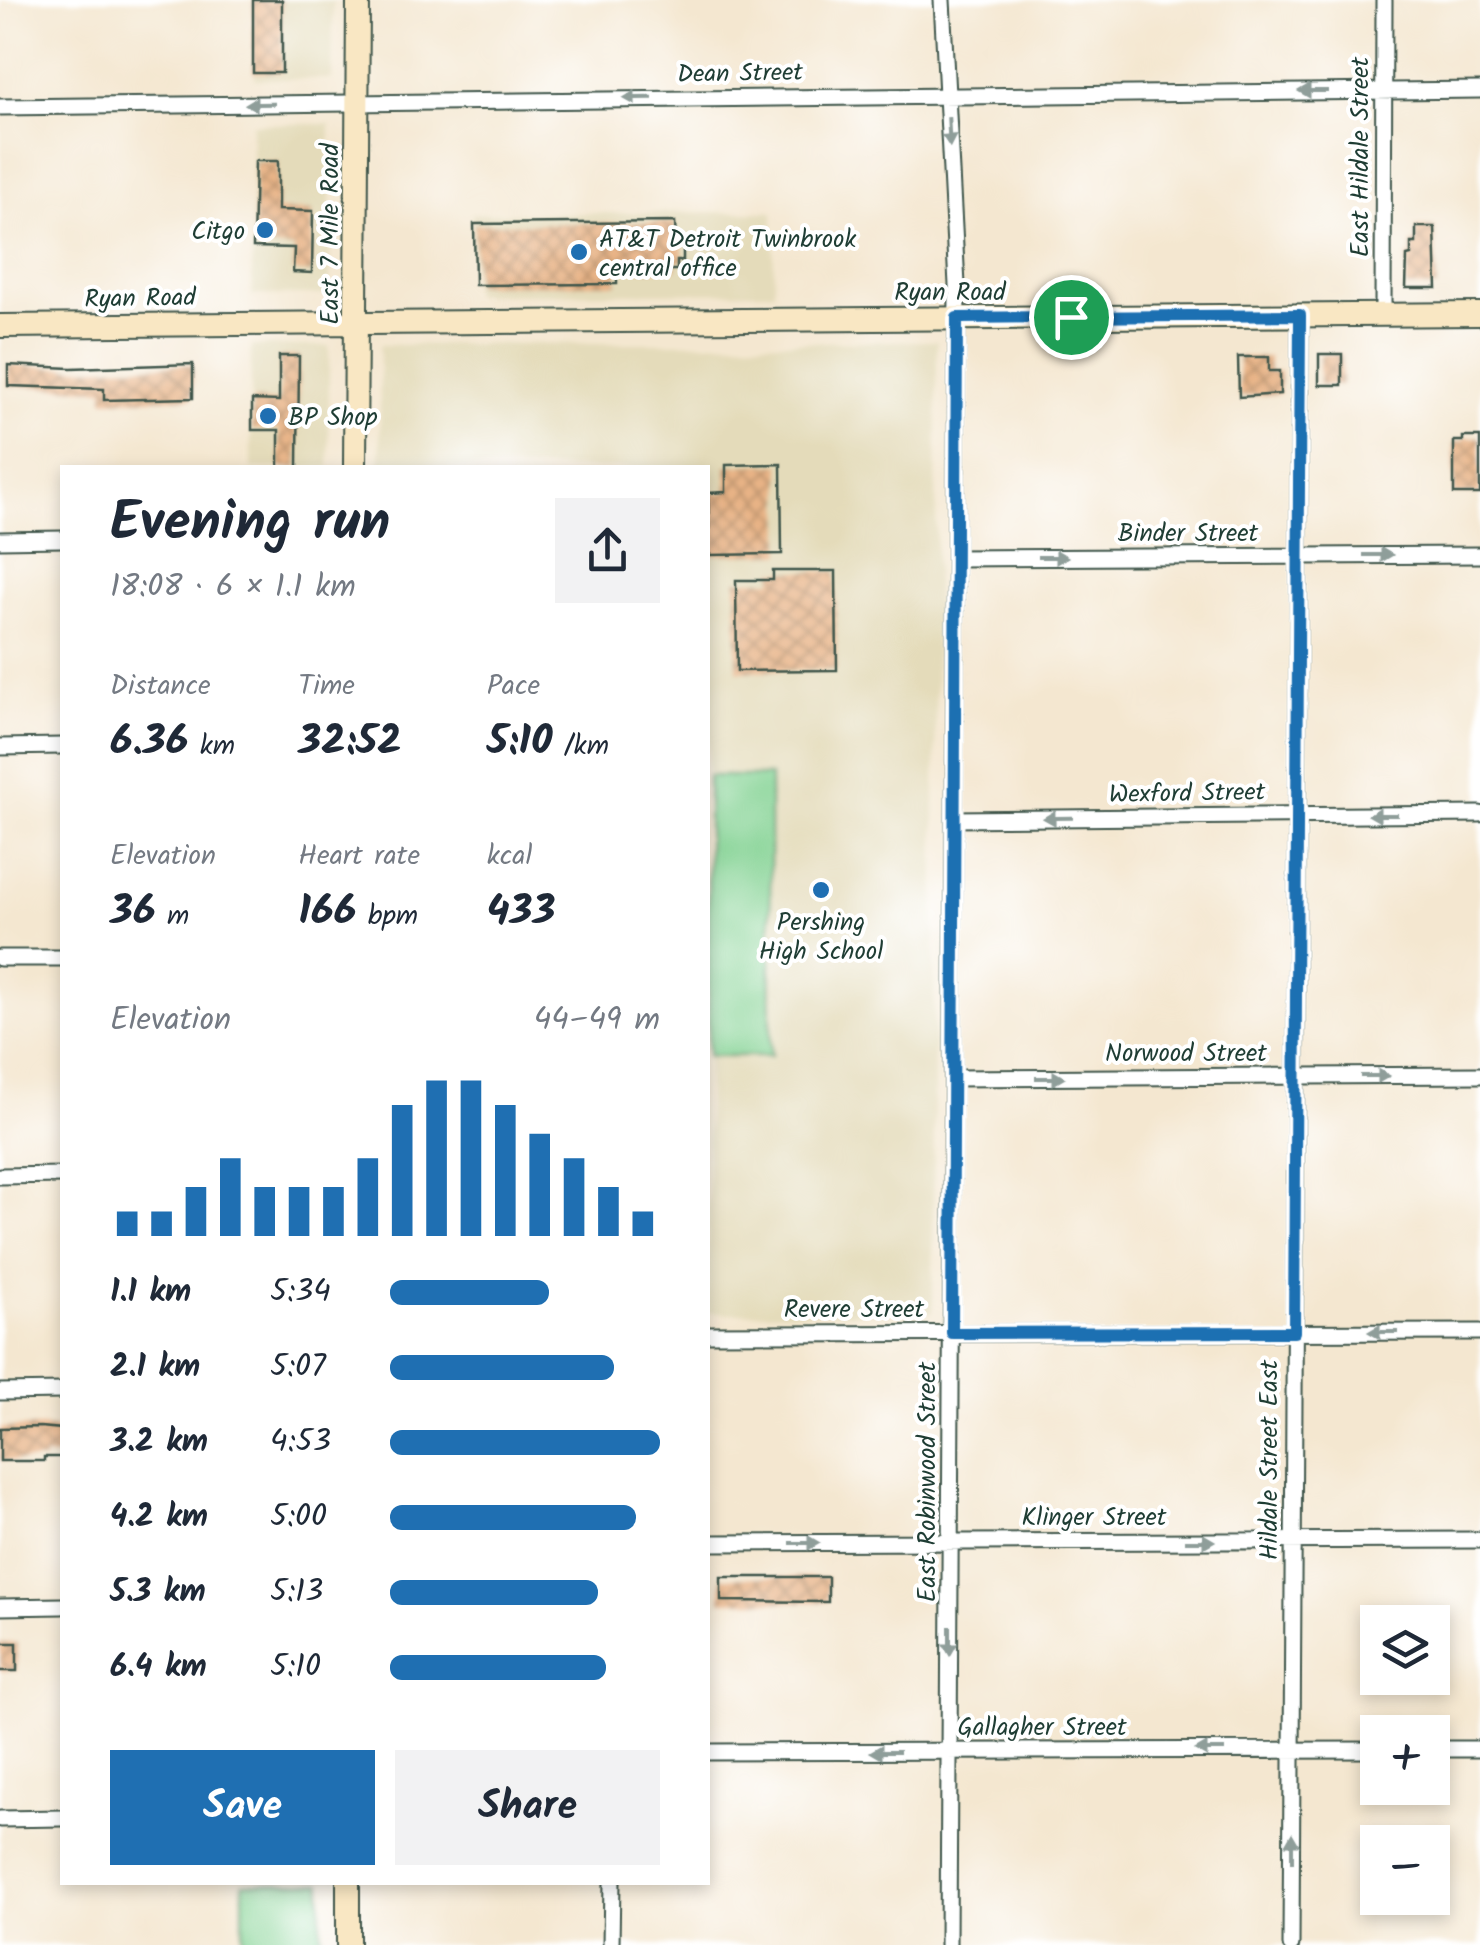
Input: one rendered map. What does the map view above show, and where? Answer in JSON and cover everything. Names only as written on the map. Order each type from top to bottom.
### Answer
[{"type":"street","name":"East 7 Mile Road","points":[[355,465],[358,0]]},
{"type":"street","name":"East Robinwood Street","points":[[942,0],[957,318],[948,1945]]},
{"type":"street","name":"East Hildale Street","points":[[1383,314],[1384,0]]},
{"type":"street","name":"Dean Street","points":[[0,107],[1480,90]]},
{"type":"street","name":"Ryan Road","points":[[0,326],[1480,314]]},
{"type":"street","name":"Hildale Street East","points":[[1291,1945],[1300,315]]},
{"type":"street","points":[[0,540],[60,539]]},
{"type":"street","name":"Binder Street","points":[[956,558],[1480,554]]},
{"type":"street","points":[[0,747],[60,746]]},
{"type":"street","name":"Wexford Street","points":[[954,819],[1480,814]]},
{"type":"street","points":[[0,958],[60,958]]},
{"type":"street","name":"Norwood Street","points":[[953,1078],[1480,1075]]},
{"type":"street","points":[[0,1176],[60,1175]]},
{"type":"street","name":"Revere Street","points":[[710,1334],[1480,1332]]},
{"type":"street","points":[[0,1392],[60,1392]]},
{"type":"street","name":"Klinger Street","points":[[710,1543],[1480,1540]]},
{"type":"street","points":[[0,1606],[60,1606]]},
{"type":"street","points":[[1450,1749],[1480,1749]]},
{"type":"street","name":"Gallagher Street","points":[[710,1752],[1360,1750]]},
{"type":"street","points":[[0,1819],[60,1818]]},
{"type":"street","points":[[348,1885],[348,1945]]},
{"type":"street","points":[[612,1885],[612,1945]]},
{"type":"shaded area","points":[[256,0],[333,0],[332,79],[255,79]]},
{"type":"shaded area","points":[[252,124],[330,124],[330,295],[252,295]]},
{"type":"shaded area","points":[[773,212],[774,292],[473,294],[472,214]]},
{"type":"shaded area","name":"Pershing High School","points":[[937,341],[933,1313],[710,1313],[710,465],[380,465],[380,345]]},
{"type":"shaded area","points":[[251,346],[329,346],[329,465],[251,465]]},
{"type":"green space","points":[[710,776],[770,776],[771,1056],[710,1056]]},
{"type":"green space","points":[[243,1885],[321,1885],[321,1945],[243,1945]]},
{"type":"building","points":[[253,0],[282,0],[282,73],[253,73]]},
{"type":"building","points":[[255,161],[278,161],[278,210],[313,211],[312,273],[293,272],[294,248],[253,247]]},
{"type":"building","name":"AT&T Detroit Twinbrook central office","points":[[675,222],[676,243],[683,242],[683,261],[677,261],[677,270],[617,270],[617,284],[475,285],[474,224]]},
{"type":"building","points":[[1416,227],[1435,227],[1437,288],[1406,288],[1407,256],[1411,255],[1411,243],[1416,243]]},
{"type":"building","points":[[1319,354],[1342,354],[1342,385],[1319,385]]},
{"type":"building","points":[[279,356],[299,356],[298,465],[279,465],[279,430],[252,430],[252,400],[279,401]]},
{"type":"building","points":[[1238,357],[1269,357],[1269,371],[1280,371],[1280,394],[1239,397]]},
{"type":"building","points":[[193,364],[193,398],[104,400],[104,389],[8,386],[8,365],[71,368]]},
{"type":"building","points":[[1463,437],[1480,437],[1480,494],[1454,494],[1454,441],[1463,441]]},
{"type":"building","points":[[781,464],[782,554],[710,555],[710,493],[726,492],[726,465]]},
{"type":"building","points":[[773,571],[836,571],[837,670],[737,671],[736,580],[773,580]]},
{"type":"building","points":[[0,1428],[60,1429],[60,1457],[0,1461]]},
{"type":"building","points":[[721,1577],[828,1577],[828,1602],[721,1601]]},
{"type":"building","points":[[0,1643],[17,1643],[17,1671],[0,1671]]},
{"type":"place","name":"Citgo","points":[[265,230]]},
{"type":"place","name":"AT&T Detroit Twinbrook central office","points":[[579,252]]},
{"type":"place","name":"BP Shop","points":[[268,416]]},
{"type":"place","name":"Pershing High School","points":[[821,890]]},
{"type":"route","points":[[1300,315],[1294,1332],[952,1333],[957,318],[1071,317],[1300,315]]}]
